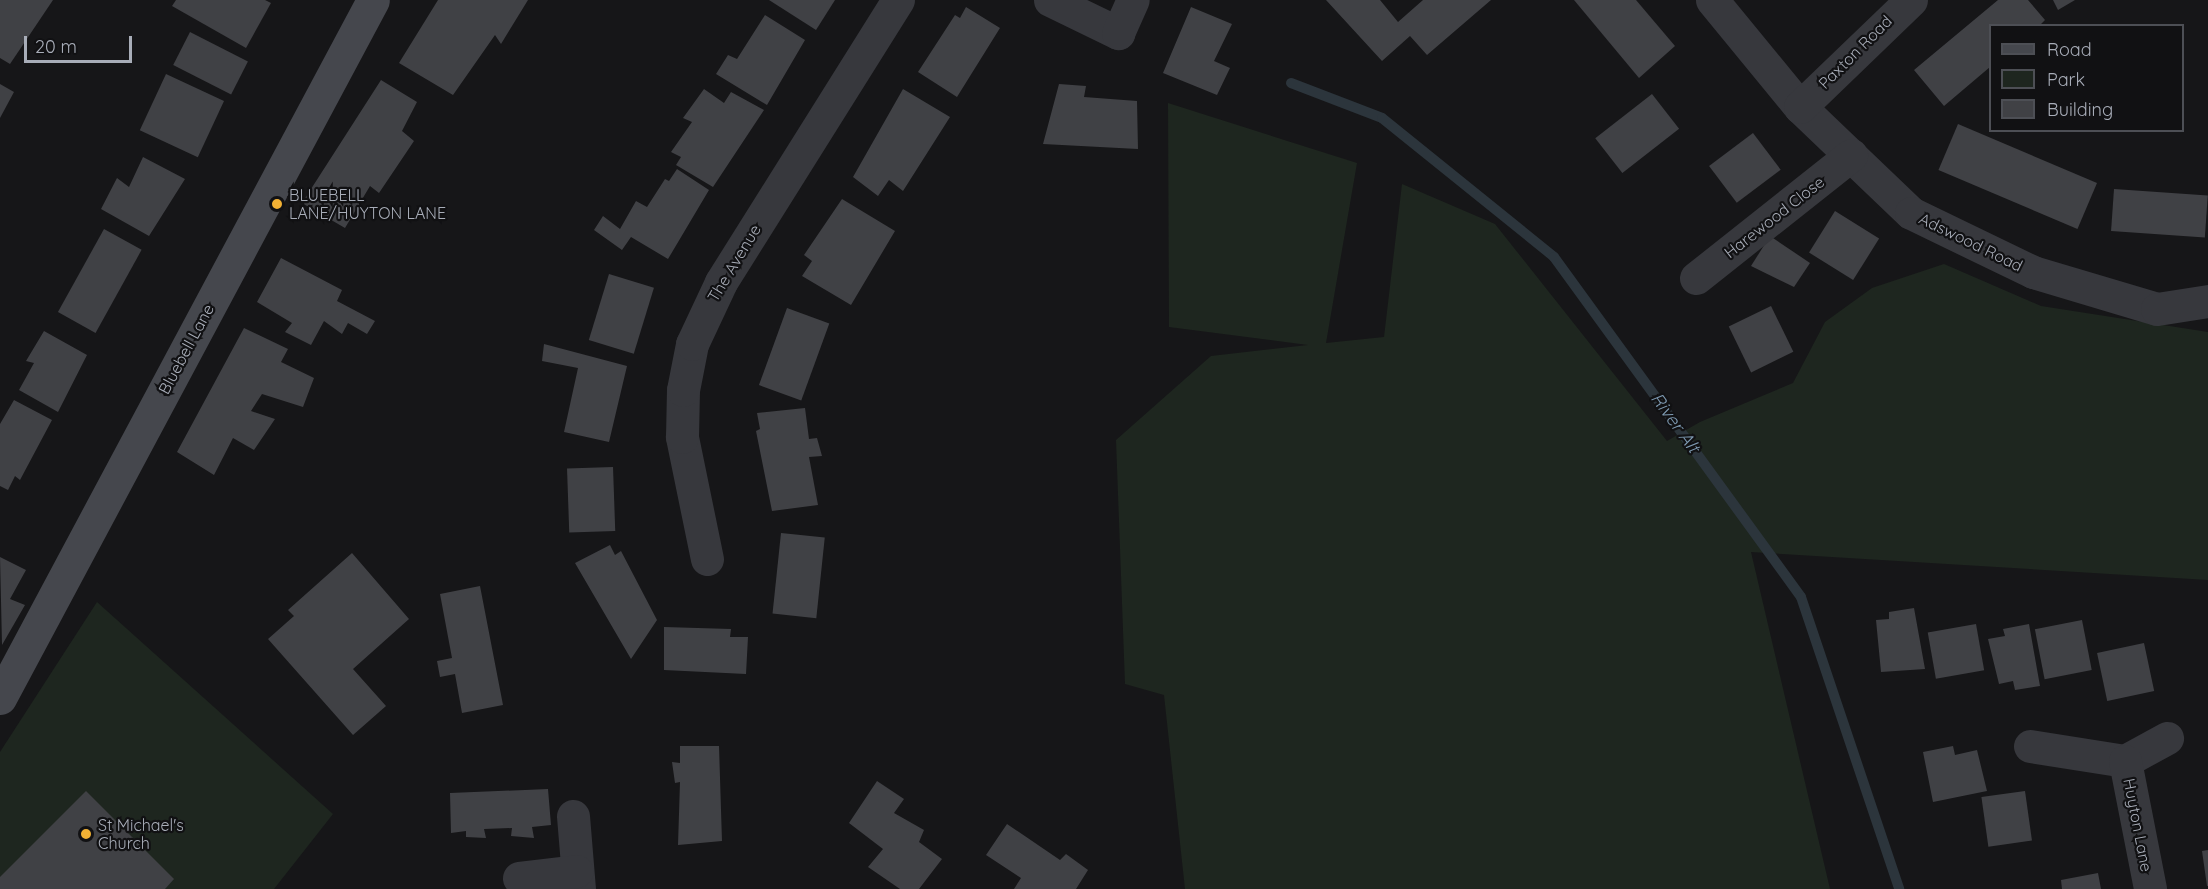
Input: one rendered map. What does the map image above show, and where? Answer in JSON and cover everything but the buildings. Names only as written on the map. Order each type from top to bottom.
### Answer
[{"type":"street","name":"Bluebell Lane","points":[[0,698],[373,0]]},
{"type":"street","name":"The Avenue","points":[[707,559],[682,437],[683,390],[692,344],[721,282],[898,0]]},
{"type":"street","points":[[1050,0],[1118,33],[1133,0]]},
{"type":"street","name":"Adswood Road","points":[[1712,0],[1800,107],[1911,213],[2033,272],[2157,309],[2208,302]]},
{"type":"street","name":"Paxton Road","points":[[1800,107],[1911,0]]},
{"type":"street","name":"Harewood Close","points":[[1696,278],[1851,155]]},
{"type":"street","points":[[2030,746],[2126,761],[2167,738]]},
{"type":"street","name":"Huyton Lane","points":[[2126,761],[2150,889]]},
{"type":"street","points":[[519,878],[578,880],[573,816]]},
{"type":"green space","points":[[1168,103],[1357,163],[1326,343],[1384,337],[1402,184],[1495,224],[1667,441],[1700,422],[1793,383],[1825,322],[1872,288],[1944,264],[2041,306],[2208,332],[2208,580],[1751,552],[1830,889],[1185,889],[1164,695],[1125,684],[1116,440],[1211,356],[1308,345],[1169,327]]},
{"type":"green space","points":[[97,602],[333,814],[274,889],[0,889],[0,752]]},
{"type":"waterway","name":"River Alt","points":[[1291,83],[1382,118],[1554,257],[1801,597],[1899,889]]},
{"type":"place","name":"BLUEBELL LANE/HUYTON LANE","points":[[277,204]]},
{"type":"place","name":"St Michael's Church","points":[[86,834]]}]
